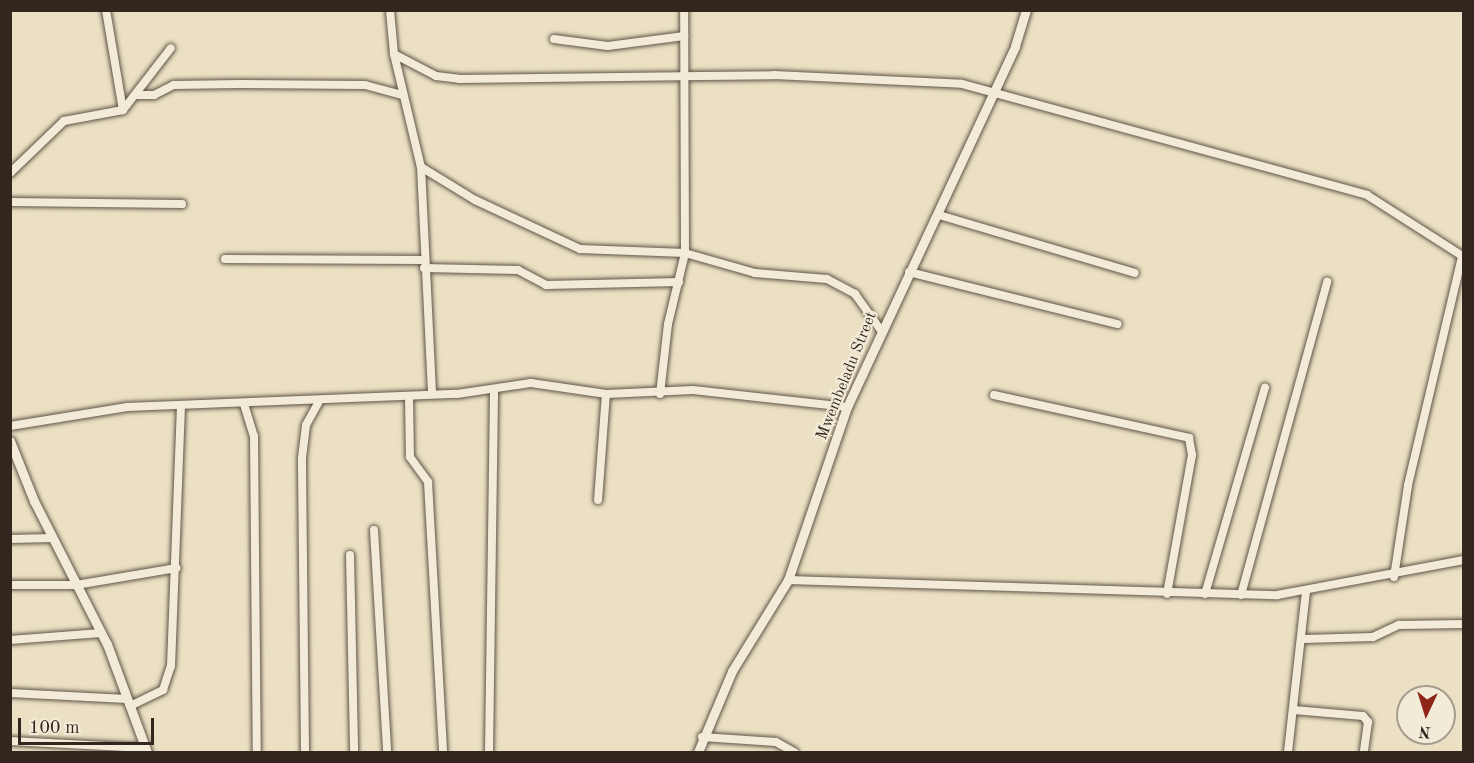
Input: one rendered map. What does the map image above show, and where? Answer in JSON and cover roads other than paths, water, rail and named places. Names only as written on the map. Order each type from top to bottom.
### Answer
[{"type":"street","points":[[106,10],[123,110]]},
{"type":"street","points":[[390,10],[394,54],[421,167],[432,394]]},
{"type":"street","points":[[660,394],[668,324],[685,253],[688,76],[684,10]]},
{"type":"street","name":"Mwembeladu Street","points":[[698,753],[702,737],[732,671],[788,580],[847,407],[880,328],[939,215],[994,93],[1026,10]]},
{"type":"street","points":[[554,39],[608,46],[684,36]]},
{"type":"street","points":[[10,173],[64,121],[123,110],[137,95],[171,48]]},
{"type":"street","points":[[394,54],[430,74],[459,79],[688,76],[885,79],[962,84],[1367,195],[1463,256],[1408,485],[1394,577]]},
{"type":"street","points":[[137,95],[154,95],[174,85],[240,84],[365,85],[403,95]]},
{"type":"street","points":[[421,167],[475,200],[580,249],[685,253],[755,273],[827,279],[855,294],[880,328]]},
{"type":"street","points":[[10,202],[182,204]]},
{"type":"street","points":[[939,215],[1135,273]]},
{"type":"street","points":[[225,259],[424,264],[518,270],[555,285],[679,282]]},
{"type":"street","points":[[909,272],[1118,324]]},
{"type":"street","points":[[1241,594],[1327,282]]},
{"type":"street","points":[[10,426],[96,410],[318,403],[432,394],[494,392],[544,383],[606,394],[660,394],[693,390],[847,407]]},
{"type":"street","points":[[1205,594],[1265,388]]},
{"type":"street","points":[[489,753],[494,392]]},
{"type":"street","points":[[598,500],[606,394]]},
{"type":"street","points":[[994,395],[1189,438],[1192,455],[1167,594]]},
{"type":"street","points":[[409,396],[410,457],[429,482],[443,753]]},
{"type":"street","points":[[305,753],[302,458],[306,425],[318,403]]},
{"type":"street","points":[[244,405],[254,436],[257,753]]},
{"type":"street","points":[[10,693],[129,702],[163,690],[171,666],[177,568],[181,406]]},
{"type":"street","points":[[10,441],[15,465],[101,633],[146,750],[10,741]]},
{"type":"street","points":[[374,530],[387,753]]},
{"type":"street","points":[[10,539],[53,538]]},
{"type":"street","points":[[350,555],[354,753]]},
{"type":"street","points":[[788,580],[1007,584],[1167,594],[1241,594],[1306,591],[1394,577],[1464,560]]},
{"type":"street","points":[[10,585],[76,585],[177,568]]},
{"type":"street","points":[[1288,753],[1304,639],[1306,591]]},
{"type":"street","points":[[1304,639],[1373,637],[1399,625],[1464,624]]},
{"type":"street","points":[[10,640],[101,633]]},
{"type":"street","points":[[1294,710],[1363,716],[1368,722],[1364,753]]},
{"type":"street","points":[[702,737],[776,742],[794,753]]}]
